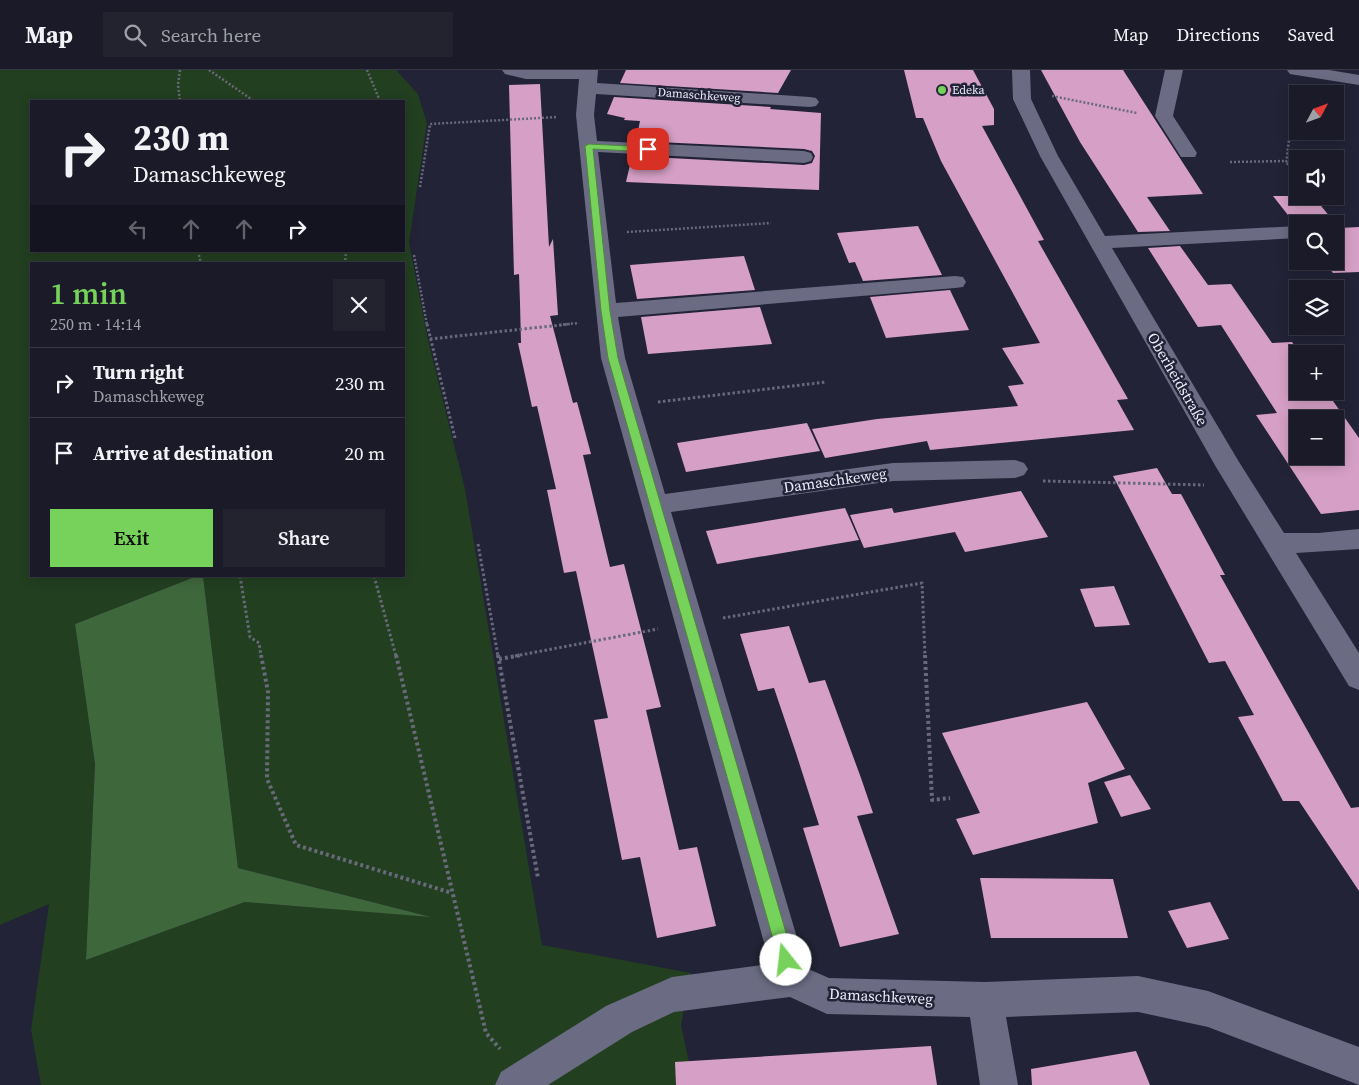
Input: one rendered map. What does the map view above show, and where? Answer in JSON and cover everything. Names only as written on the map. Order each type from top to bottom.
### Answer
[{"type":"street","name":"Damaschkeweg","points":[[511,70],[587,87],[810,102]]},
{"type":"street","points":[[1174,70],[1164,116],[1188,153]]},
{"type":"street","points":[[1297,70],[1359,80]]},
{"type":"street","name":"Oberheidstraße","points":[[1021,81],[1022,99],[1049,156],[1240,484],[1359,678]]},
{"type":"street","points":[[519,1081],[619,1019],[672,995],[792,979],[613,358],[606,316],[589,146],[587,87]]},
{"type":"street","points":[[589,146],[804,157]]},
{"type":"street","points":[[1100,242],[1289,232]]},
{"type":"street","points":[[606,316],[955,282]]},
{"type":"street","name":"Damaschkeweg","points":[[656,505],[893,472],[1015,469]]},
{"type":"street","points":[[1277,543],[1318,543],[1359,538]]},
{"type":"street","name":"Damaschkeweg","points":[[792,979],[827,996],[985,1000],[1138,994],[1208,1009],[1359,1066]]},
{"type":"street","points":[[985,1000],[999,1085]]},
{"type":"path","points":[[180,70],[178,85],[180,100]]},
{"type":"path","points":[[209,70],[228,80],[253,100]]},
{"type":"path","points":[[367,70],[380,100]]},
{"type":"path","points":[[1289,164],[1286,164],[1297,70]]},
{"type":"path","points":[[1021,81],[1128,112],[1164,116]]},
{"type":"path","points":[[420,187],[430,124],[587,87]]},
{"type":"path","points":[[1230,162],[1287,161]]},
{"type":"path","points":[[598,234],[771,222]]},
{"type":"path","points":[[414,255],[430,340],[455,438]]},
{"type":"path","points":[[430,340],[606,316]]},
{"type":"path","points":[[628,406],[826,382]]},
{"type":"path","points":[[1015,469],[1045,482],[1240,484]]},
{"type":"path","points":[[478,544],[538,878]]},
{"type":"path","points":[[240,577],[250,637],[259,643],[268,692],[267,779],[296,846],[452,893]]},
{"type":"path","points":[[374,577],[394,648],[486,1033],[519,1081]]},
{"type":"path","points":[[499,658],[922,583],[932,800],[950,798]]},
{"type":"green space","points":[[0,70],[396,70],[418,94],[427,123],[409,242],[428,340],[465,489],[542,945],[691,973],[681,1025],[694,1085],[41,1085],[31,1030],[49,904],[0,925]],"holes":[[[30,262],[405,262],[405,577],[203,577],[238,868],[427,916],[245,902],[86,960],[95,764],[75,624],[194,577],[30,577]]]},
{"type":"green space","points":[[194,577],[203,577],[238,868],[431,917],[245,902],[86,960],[95,764],[75,624]]},
{"type":"building","points":[[626,70],[791,70],[778,93],[620,83]]},
{"type":"building","points":[[904,70],[973,70],[994,109],[994,125],[982,126],[1044,240],[1038,241],[1128,399],[1117,400],[1134,430],[930,450],[927,441],[825,458],[812,429],[877,419],[1018,406],[1008,386],[1024,384],[1002,348],[1040,343],[941,161],[923,118],[916,118]]},
{"type":"building","points":[[1041,70],[1123,70],[1203,194],[1147,197],[1170,231],[1138,232],[1080,142]]},
{"type":"building","points":[[540,84],[549,247],[553,239],[558,315],[550,316],[573,403],[577,402],[591,454],[583,455],[610,567],[624,564],[661,707],[646,710],[679,850],[697,847],[716,926],[657,938],[640,857],[622,860],[594,720],[608,718],[576,571],[564,573],[547,490],[556,489],[537,406],[532,407],[518,343],[521,343],[519,274],[514,275],[509,85]]},
{"type":"building","points":[[614,97],[771,107],[770,109],[821,113],[819,190],[626,182],[632,156],[804,165],[812,163],[815,156],[812,151],[804,149],[636,141],[640,121],[624,120],[625,118],[607,114]]},
{"type":"building","points":[[1273,196],[1289,196],[1289,205],[1320,205],[1328,215],[1289,215]]},
{"type":"building","points":[[918,226],[942,275],[863,281],[855,262],[849,263],[837,233]]},
{"type":"building","points":[[1359,227],[1359,272],[1333,273],[1330,270],[1344,270],[1344,228]]},
{"type":"building","points":[[1180,246],[1208,285],[1231,284],[1272,343],[1292,342],[1294,345],[1289,345],[1289,400],[1332,400],[1339,410],[1289,410],[1289,465],[1344,465],[1344,417],[1359,438],[1359,510],[1321,514],[1256,415],[1277,413],[1221,325],[1198,327],[1148,248]]},
{"type":"building","points":[[744,256],[755,290],[637,299],[630,265]]},
{"type":"building","points":[[950,290],[969,330],[886,338],[870,297]]},
{"type":"building","points":[[760,307],[772,344],[648,354],[641,317]]},
{"type":"building","points":[[807,423],[820,451],[686,472],[677,443]]},
{"type":"building","points":[[1157,468],[1172,494],[1181,494],[1225,575],[1220,575],[1351,808],[1359,807],[1359,891],[1299,801],[1283,801],[1238,717],[1254,715],[1225,661],[1209,663],[1113,476]]},
{"type":"building","points":[[1021,491],[1048,537],[965,552],[955,532],[864,548],[850,515],[892,508],[894,513]]},
{"type":"building","points":[[845,508],[859,540],[717,564],[706,531]]},
{"type":"building","points":[[1114,586],[1130,625],[1095,627],[1080,589]]},
{"type":"building","points":[[789,626],[809,683],[825,680],[861,778],[873,813],[857,816],[899,934],[840,947],[803,828],[819,825],[796,753],[774,688],[758,691],[740,634]]},
{"type":"building","points":[[1087,702],[1125,769],[1088,783],[1098,823],[973,855],[956,819],[980,813],[942,733]]},
{"type":"building","points":[[1130,775],[1151,809],[1121,817],[1104,782]]},
{"type":"building","points":[[980,878],[1113,879],[1128,938],[991,938]]},
{"type":"building","points":[[1210,902],[1229,939],[1187,948],[1168,911]]},
{"type":"building","points":[[931,1046],[937,1085],[676,1085],[675,1062]]},
{"type":"building","points":[[1136,1051],[1150,1085],[1032,1085],[1031,1069]]},
{"type":"place","name":"Edeka","points":[[942,90]]},
{"type":"route","points":[[648,149],[589,146],[606,311],[613,358],[686,606],[786,960]]}]
